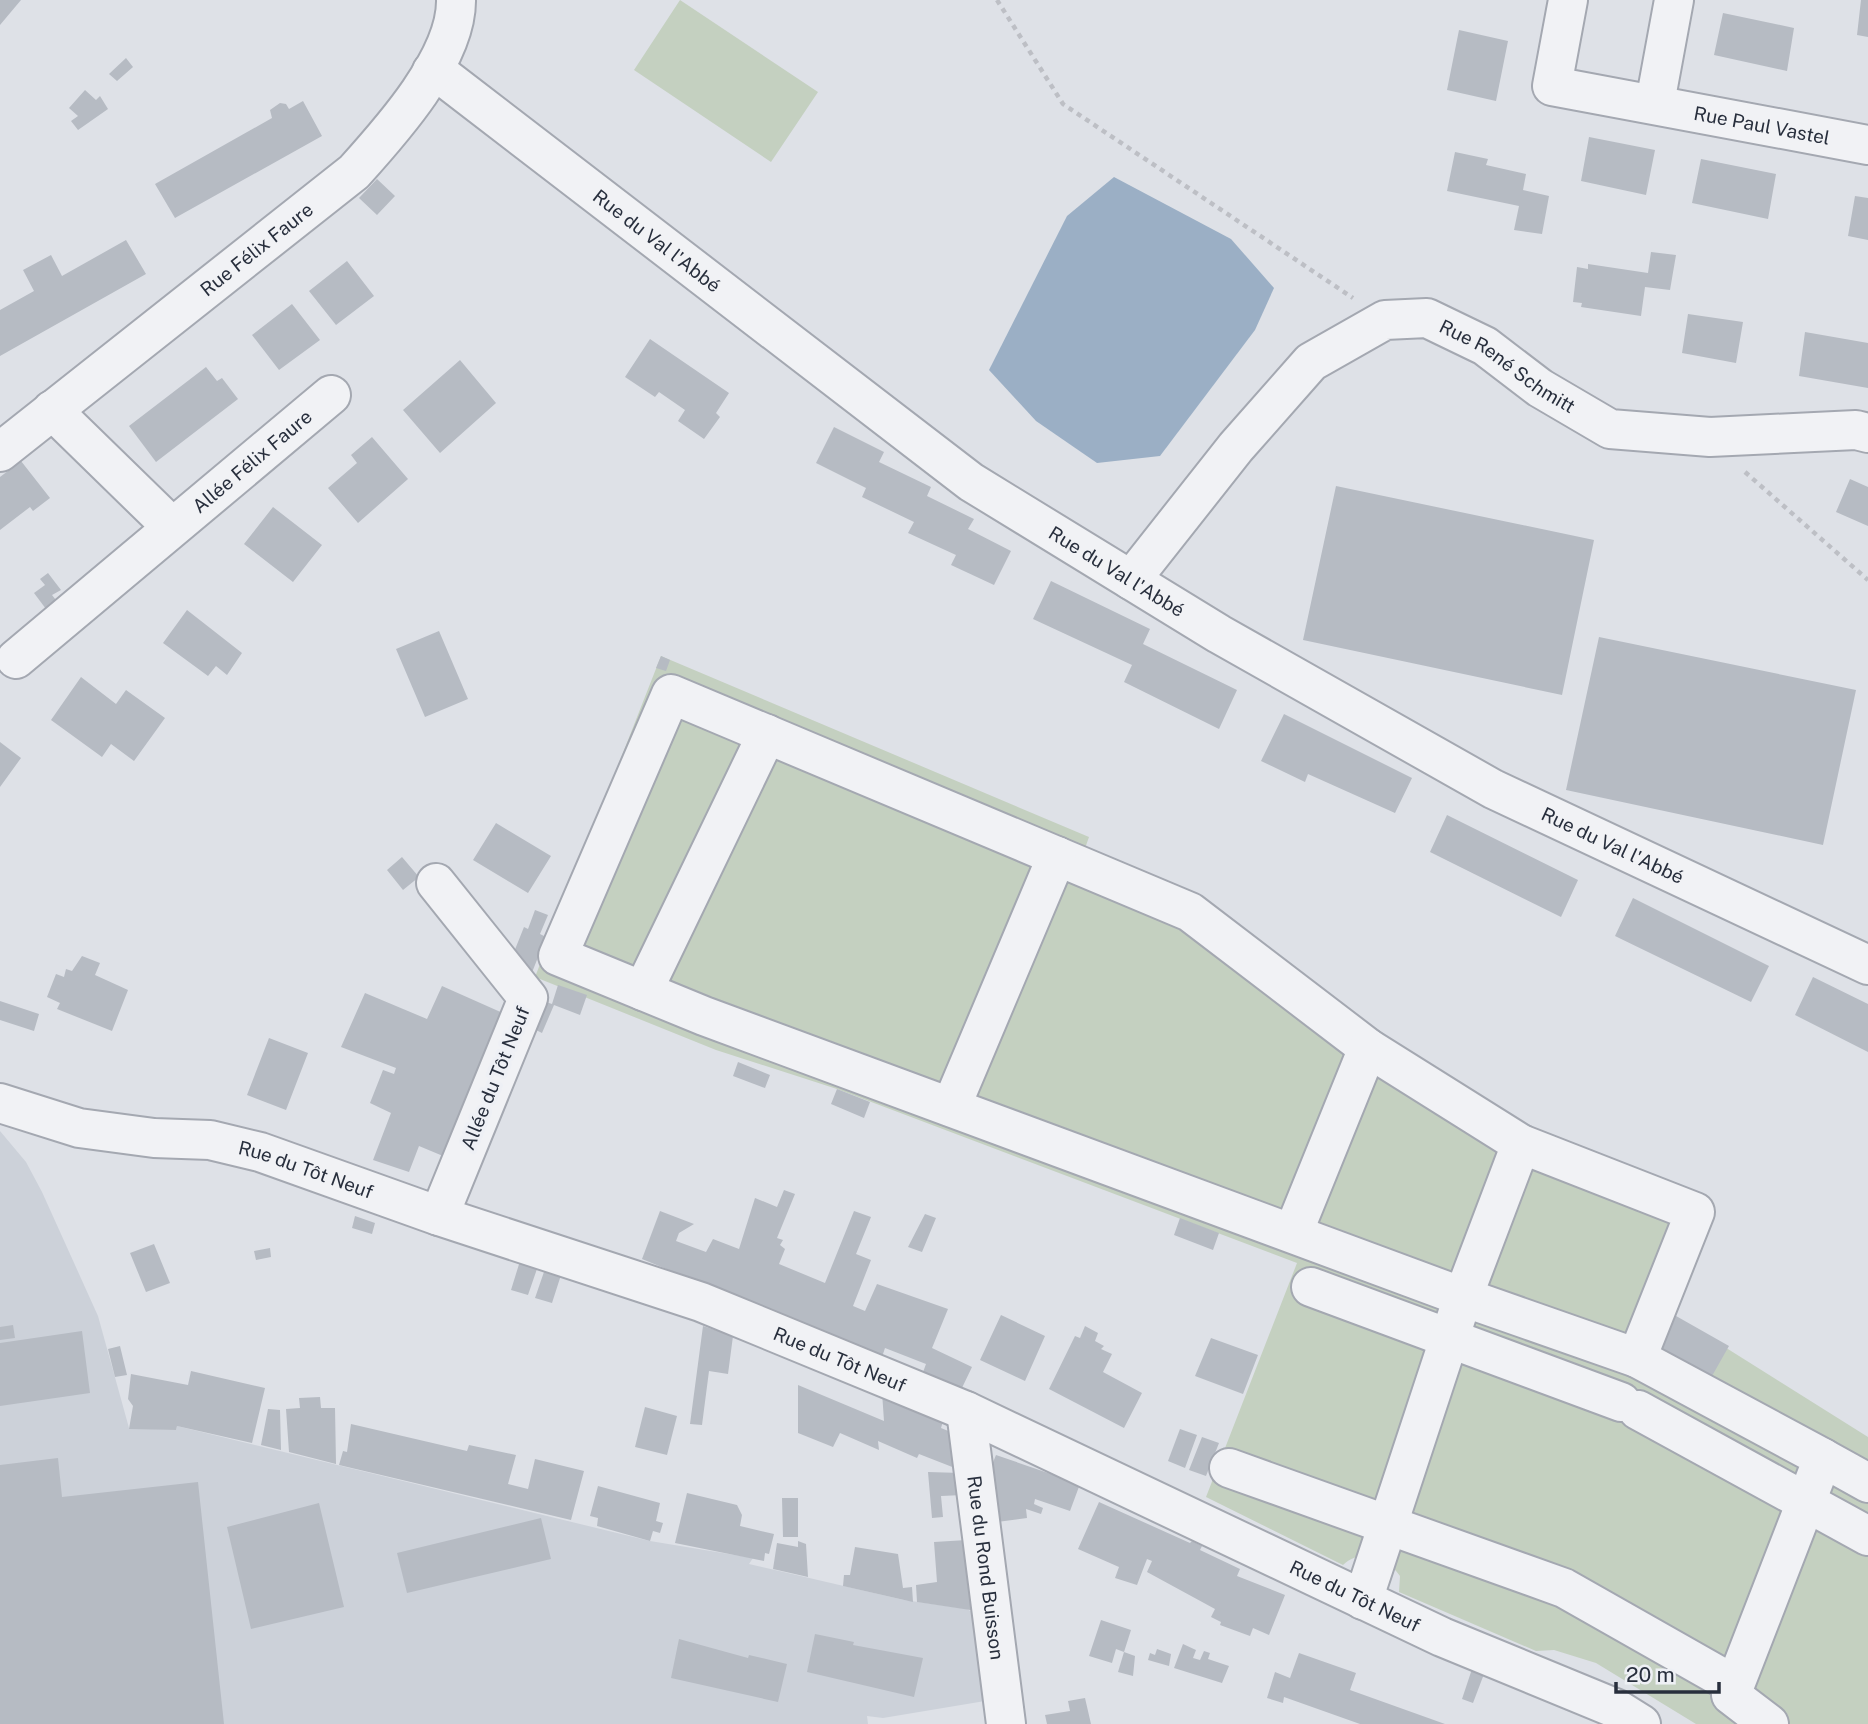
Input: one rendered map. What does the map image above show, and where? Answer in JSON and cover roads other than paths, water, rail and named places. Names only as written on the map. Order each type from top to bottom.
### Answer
[{"type":"street","name":"Rue Félix Faure","points":[[0,452],[354,172],[398,123],[432,71],[444,46],[456,0]]},
{"type":"street","name":"Rue Paul Vastel","points":[[1568,0],[1552,86],[1655,103],[1868,145]]},
{"type":"street","points":[[1655,103],[1674,0]]},
{"type":"street","name":"Rue du Val l'Abbé","points":[[432,71],[971,482],[1131,580],[1493,789],[1868,965]]},
{"type":"street","name":"Rue René Schmitt","points":[[1131,580],[1236,447],[1311,362],[1385,320],[1427,318],[1485,346],[1540,388],[1610,429],[1710,437],[1856,430],[1868,433]]},
{"type":"street","name":"Allée Félix Faure","points":[[16,659],[331,395]]},
{"type":"street","points":[[52,410],[172,527]]},
{"type":"street","points":[[528,998],[558,956],[671,694],[1189,912],[1368,1048],[1521,1144],[1695,1212],[1637,1359]]},
{"type":"street","points":[[643,991],[767,734]]},
{"type":"street","points":[[951,1107],[1057,856]]},
{"type":"street","name":"Allée du Tôt Neuf","points":[[436,884],[528,998],[439,1216]]},
{"type":"street","points":[[558,956],[643,991],[951,1107],[1637,1359],[1868,1483]]},
{"type":"street","points":[[1293,1233],[1368,1048]]},
{"type":"street","name":"Rue du Tôt Neuf","points":[[0,1103],[79,1128],[154,1138],[210,1140],[260,1152],[439,1216],[701,1302],[966,1410],[1442,1637],[1617,1709],[1641,1724]]},
{"type":"street","points":[[1363,1600],[1463,1297],[1521,1144]]},
{"type":"street","points":[[1311,1287],[1629,1406],[1868,1536]]},
{"type":"street","name":"Rue du Rond Buisson","points":[[966,1410],[1006,1724]]},
{"type":"street","points":[[1728,1701],[1822,1458]]},
{"type":"street","points":[[1229,1468],[1564,1588],[1728,1701],[1769,1724]]},
{"type":"water","points":[[1114,177],[1231,239],[1274,288],[1255,330],[1160,456],[1097,463],[1036,421],[989,370],[1067,216]]}]
